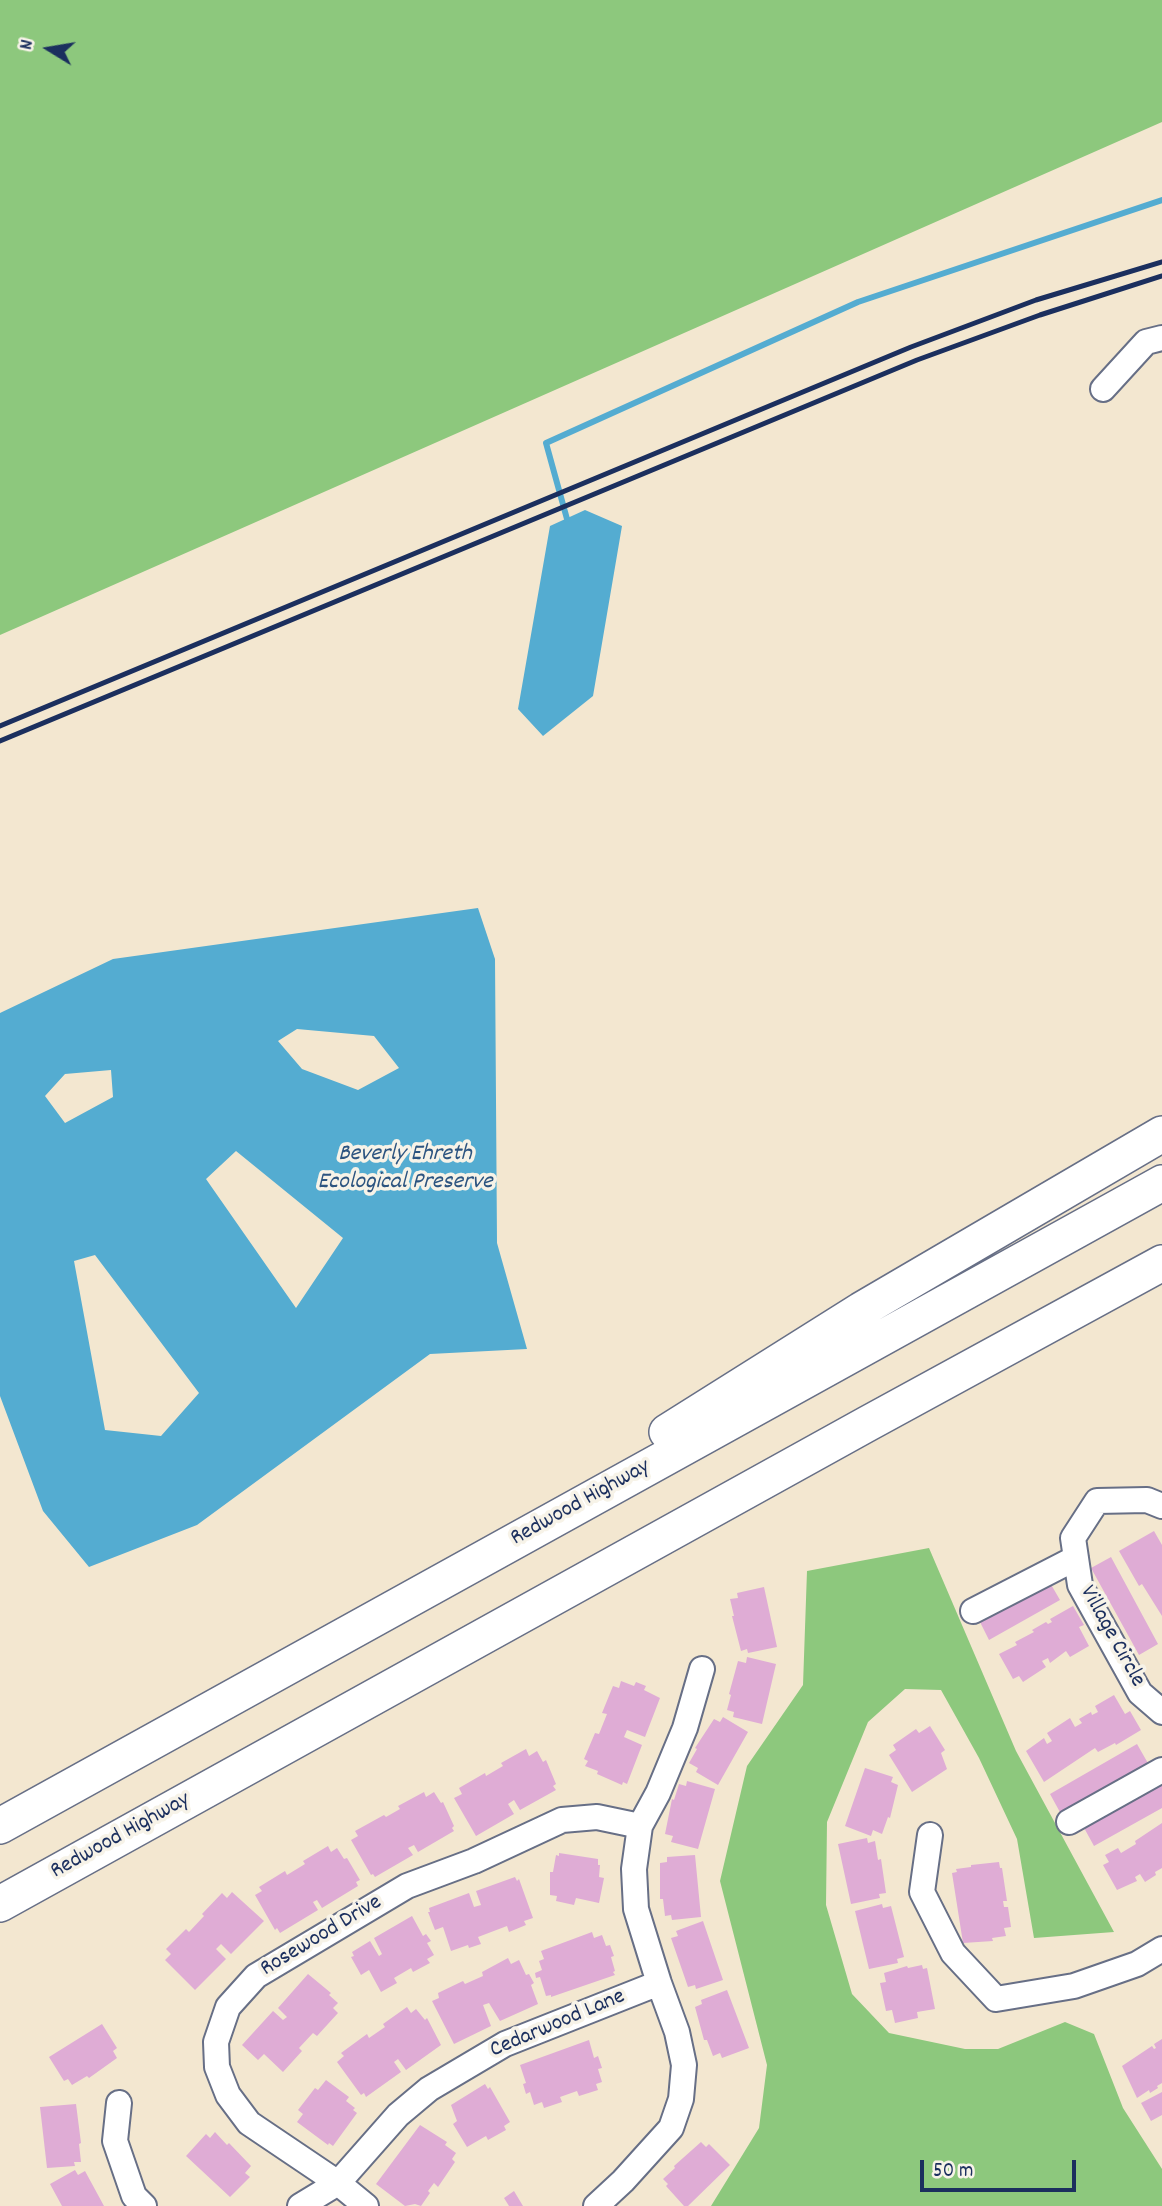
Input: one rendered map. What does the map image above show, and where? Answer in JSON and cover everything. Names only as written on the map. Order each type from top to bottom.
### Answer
[{"type":"highway","points":[[350,1632],[860,1310],[1162,1134]]},
{"type":"highway","name":"Redwood Highway","points":[[0,1826],[1162,1183]]},
{"type":"highway","name":"Redwood Highway","points":[[0,1904],[842,1437],[1162,1263]]},
{"type":"street","points":[[1103,389],[1146,342],[1162,338]]},
{"type":"street","name":"Village Circle","points":[[1162,1506],[1147,1500],[1097,1501],[1073,1538],[1080,1585],[1086,1597],[1140,1693],[1162,1712]]},
{"type":"street","points":[[973,1611],[1076,1558]]},
{"type":"street","points":[[596,2206],[670,2128],[681,2099],[684,2065],[677,2032],[636,1909],[634,1870],[640,1826],[658,1793],[685,1728],[702,1669]]},
{"type":"street","points":[[1069,1822],[1162,1770]]},
{"type":"street","name":"Rosewood Drive","points":[[366,2206],[338,2183],[249,2123],[228,2095],[217,2067],[216,2042],[228,2007],[256,1976],[407,1886],[474,1861],[562,1819],[597,1817],[640,1826]]},
{"type":"street","points":[[930,1835],[922,1892],[953,1953],[996,1999],[1074,1986],[1138,1964],[1162,1949]]},
{"type":"street","name":"Cedarwood Lane","points":[[300,2206],[338,2183],[398,2115],[429,2089],[505,2044],[659,1983]]},
{"type":"street","points":[[119,2103],[115,2141],[134,2196],[144,2206]]},
{"type":"green space","points":[[0,0],[1162,0],[1162,122],[0,635]]},
{"type":"green space","points":[[929,1548],[1016,1751],[1114,1932],[1034,1938],[1017,1839],[979,1758],[941,1690],[905,1689],[868,1722],[827,1822],[826,1905],[852,1994],[889,2033],[965,2049],[998,2049],[1065,2022],[1094,2034],[1123,2108],[1162,2169],[1162,2206],[711,2206],[759,2128],[767,2065],[720,1881],[747,1766],[803,1685],[807,1571]]},
{"type":"water","points":[[585,510],[622,526],[593,696],[543,736],[518,709],[550,526]]},
{"type":"water","name":"Beverly Ehreth Ecological Preserve","points":[[478,908],[495,959],[497,1243],[527,1349],[430,1354],[197,1525],[89,1567],[43,1511],[0,1396],[0,1013],[113,959]],"holes":[[[297,1029],[374,1036],[399,1068],[358,1090],[302,1069],[278,1041]],[[111,1070],[113,1097],[65,1123],[45,1096],[65,1074]],[[236,1151],[343,1238],[296,1308],[206,1179]],[[95,1255],[199,1393],[161,1436],[105,1430],[74,1261]]]},
{"type":"building","points":[[1154,1531],[1162,1545],[1162,1616],[1142,1584],[1139,1586],[1119,1551]]},
{"type":"building","points":[[1111,1557],[1158,1644],[1139,1655],[1091,1568]]},
{"type":"building","points":[[1049,1581],[1060,1600],[989,1640],[979,1620]]},
{"type":"building","points":[[764,1587],[777,1647],[748,1653],[747,1649],[741,1651],[730,1599],[738,1598],[737,1593]]},
{"type":"building","points":[[1073,1606],[1084,1625],[1079,1627],[1089,1646],[1070,1657],[1066,1651],[1050,1663],[1048,1658],[1042,1661],[1046,1667],[1023,1682],[1019,1676],[1013,1679],[999,1654],[1017,1645],[1015,1642],[1034,1632],[1032,1630],[1046,1622],[1052,1622],[1050,1619]]},
{"type":"building","points":[[747,1657],[776,1664],[762,1724],[733,1717],[734,1712],[727,1710],[738,1661],[746,1663]]},
{"type":"building","points":[[621,1681],[634,1686],[636,1682],[646,1686],[644,1690],[660,1698],[645,1737],[627,1730],[624,1737],[642,1745],[627,1784],[623,1782],[622,1785],[585,1766],[588,1761],[584,1759],[607,1714],[602,1713],[613,1686],[619,1688]]},
{"type":"building","points":[[1114,1695],[1125,1714],[1130,1711],[1141,1730],[1116,1745],[1115,1743],[1098,1752],[1095,1748],[1044,1782],[1026,1751],[1044,1738],[1047,1744],[1052,1741],[1047,1733],[1070,1718],[1075,1727],[1082,1723],[1079,1719],[1091,1712],[1092,1715],[1098,1712],[1095,1706]]},
{"type":"building","points":[[723,1717],[748,1732],[718,1785],[696,1772],[698,1768],[689,1763],[697,1749],[695,1748],[714,1719],[720,1722]]},
{"type":"building","points":[[930,1726],[945,1750],[941,1753],[947,1769],[912,1792],[889,1755],[896,1750],[893,1745],[916,1729],[919,1733]]},
{"type":"building","points":[[1137,1744],[1149,1765],[1061,1814],[1050,1794]]},
{"type":"building","points":[[526,1749],[529,1756],[537,1751],[543,1762],[546,1760],[556,1790],[520,1810],[514,1800],[508,1804],[514,1814],[476,1836],[454,1798],[462,1794],[459,1788],[485,1773],[486,1776],[503,1766],[501,1763]]},
{"type":"building","points":[[865,1768],[893,1777],[891,1782],[898,1785],[890,1818],[888,1817],[882,1834],[873,1830],[871,1836],[845,1826]]},
{"type":"building","points":[[687,1781],[715,1789],[698,1849],[671,1842],[673,1836],[665,1834],[672,1799],[674,1800],[679,1784],[686,1786]]},
{"type":"building","points":[[1162,1782],[1162,1808],[1094,1846],[1083,1826]]},
{"type":"building","points":[[424,1792],[426,1797],[434,1792],[441,1803],[443,1802],[454,1831],[418,1852],[414,1845],[408,1848],[413,1855],[375,1877],[371,1875],[351,1840],[358,1836],[355,1831],[384,1815],[386,1817],[400,1809],[398,1806]]},
{"type":"building","points":[[1162,1823],[1162,1868],[1145,1882],[1140,1874],[1135,1877],[1137,1881],[1117,1890],[1103,1865],[1109,1862],[1105,1855],[1118,1848],[1121,1853]]},
{"type":"building","points":[[867,1838],[868,1843],[875,1841],[878,1860],[881,1859],[886,1893],[879,1894],[880,1898],[851,1904],[838,1844]]},
{"type":"building","points":[[328,1846],[331,1852],[337,1848],[344,1859],[347,1858],[360,1880],[356,1882],[358,1886],[322,1908],[317,1900],[313,1902],[318,1910],[280,1933],[277,1928],[275,1930],[255,1895],[262,1891],[259,1887],[285,1871],[287,1875],[305,1864],[303,1861]]},
{"type":"building","points":[[559,1853],[598,1859],[599,1877],[604,1878],[599,1903],[576,1898],[574,1905],[556,1901],[557,1896],[550,1895],[550,1872],[553,1872],[556,1855],[559,1856]]},
{"type":"building","points":[[695,1855],[701,1917],[672,1920],[671,1915],[665,1916],[663,1899],[660,1899],[660,1863],[667,1862],[667,1857]]},
{"type":"building","points":[[999,1862],[1007,1901],[1003,1901],[1004,1907],[1008,1907],[1011,1927],[1004,1928],[1006,1936],[992,1938],[993,1941],[963,1943],[952,1873],[957,1872],[956,1869],[971,1865]]},
{"type":"building","points":[[515,1877],[517,1881],[519,1879],[533,1918],[524,1921],[526,1925],[509,1932],[507,1926],[478,1937],[481,1944],[451,1951],[443,1927],[435,1930],[429,1908],[469,1893],[474,1907],[481,1905],[476,1891]]},
{"type":"building","points":[[232,1892],[264,1921],[231,1954],[221,1944],[216,1949],[226,1959],[195,1990],[165,1960],[171,1954],[166,1949],[186,1929],[189,1932],[222,1893],[227,1898]]},
{"type":"building","points":[[882,1904],[883,1908],[891,1906],[904,1957],[897,1959],[898,1963],[869,1969],[855,1911]]},
{"type":"building","points":[[412,1916],[423,1936],[426,1934],[431,1941],[427,1943],[434,1955],[427,1959],[430,1963],[413,1972],[411,1968],[394,1978],[397,1983],[381,1992],[369,1970],[361,1975],[351,1957],[354,1956],[352,1952],[370,1941],[379,1956],[382,1954],[374,1938]]},
{"type":"building","points":[[703,1921],[723,1980],[696,1989],[695,1985],[688,1987],[671,1938],[678,1936],[676,1931]]},
{"type":"building","points":[[592,1932],[594,1938],[602,1935],[606,1946],[610,1945],[614,1956],[611,1957],[615,1975],[551,1997],[546,1996],[540,1977],[536,1978],[535,1973],[542,1970],[539,1961],[544,1959],[541,1951]]},
{"type":"building","points":[[508,1958],[511,1964],[519,1960],[526,1975],[529,1974],[534,1983],[531,1985],[538,2004],[500,2021],[489,2003],[483,2005],[491,2026],[454,2044],[432,2001],[439,1998],[438,1993],[463,1981],[465,1984],[483,1976],[482,1972]]},
{"type":"building","points":[[922,1965],[923,1969],[927,1968],[935,2009],[917,2012],[918,2018],[895,2023],[892,2010],[886,2011],[880,1983],[886,1982],[884,1973],[907,1966]]},
{"type":"building","points":[[308,1974],[331,1993],[329,1995],[338,2003],[333,2008],[338,2013],[317,2036],[313,2033],[299,2048],[302,2051],[283,2072],[264,2054],[258,2060],[242,2045],[273,2011],[283,2020],[287,2017],[278,2008]]},
{"type":"building","points":[[727,1990],[749,2048],[722,2058],[720,2053],[713,2056],[707,2040],[704,2040],[695,2007],[702,2004],[701,2000]]},
{"type":"building","points":[[407,2007],[411,2013],[416,2009],[425,2020],[427,2018],[441,2045],[406,2070],[398,2059],[394,2062],[401,2072],[366,2097],[364,2093],[361,2095],[337,2062],[344,2056],[341,2053],[367,2034],[369,2038],[385,2027],[383,2024]]},
{"type":"building","points":[[102,2024],[117,2048],[113,2051],[117,2058],[89,2078],[87,2076],[72,2085],[68,2079],[64,2081],[49,2057]]},
{"type":"building","points":[[1162,2039],[1162,2083],[1150,2093],[1149,2090],[1137,2098],[1122,2066],[1152,2046],[1156,2048],[1154,2044]]},
{"type":"building","points":[[589,2040],[594,2058],[598,2056],[602,2068],[598,2069],[602,2082],[596,2084],[598,2090],[579,2096],[577,2091],[560,2097],[562,2102],[544,2108],[542,2102],[534,2105],[530,2092],[526,2094],[523,2084],[526,2083],[520,2065]]},
{"type":"building","points":[[326,2080],[349,2097],[346,2101],[357,2113],[333,2146],[297,2122],[303,2114],[298,2110],[315,2088],[318,2090]]},
{"type":"building","points":[[485,2084],[488,2089],[490,2087],[510,2122],[504,2126],[506,2130],[488,2140],[486,2136],[467,2147],[453,2124],[457,2121],[451,2105]]},
{"type":"building","points":[[1162,2092],[1162,2115],[1151,2121],[1141,2103]]},
{"type":"building","points":[[76,2104],[81,2162],[74,2162],[75,2166],[47,2168],[40,2107]]},
{"type":"building","points":[[420,2125],[447,2142],[445,2145],[456,2153],[452,2159],[455,2162],[438,2187],[434,2183],[421,2206],[405,2206],[376,2184]]},
{"type":"building","points":[[215,2132],[251,2166],[245,2173],[250,2177],[230,2197],[186,2156],[206,2134],[210,2138]]},
{"type":"building","points":[[701,2142],[706,2147],[709,2144],[730,2165],[688,2206],[684,2206],[663,2179]]},
{"type":"building","points":[[75,2170],[78,2175],[85,2171],[104,2206],[62,2206],[50,2184]]},
{"type":"building","points":[[514,2191],[523,2206],[509,2206],[504,2198]]},
{"type":"waterway","points":[[567,519],[546,443],[858,302],[1162,200]]},
{"type":"railway","points":[[0,726],[911,347],[1036,300],[1162,262]]},
{"type":"railway","points":[[0,741],[917,360],[1040,315],[1162,276]]}]
